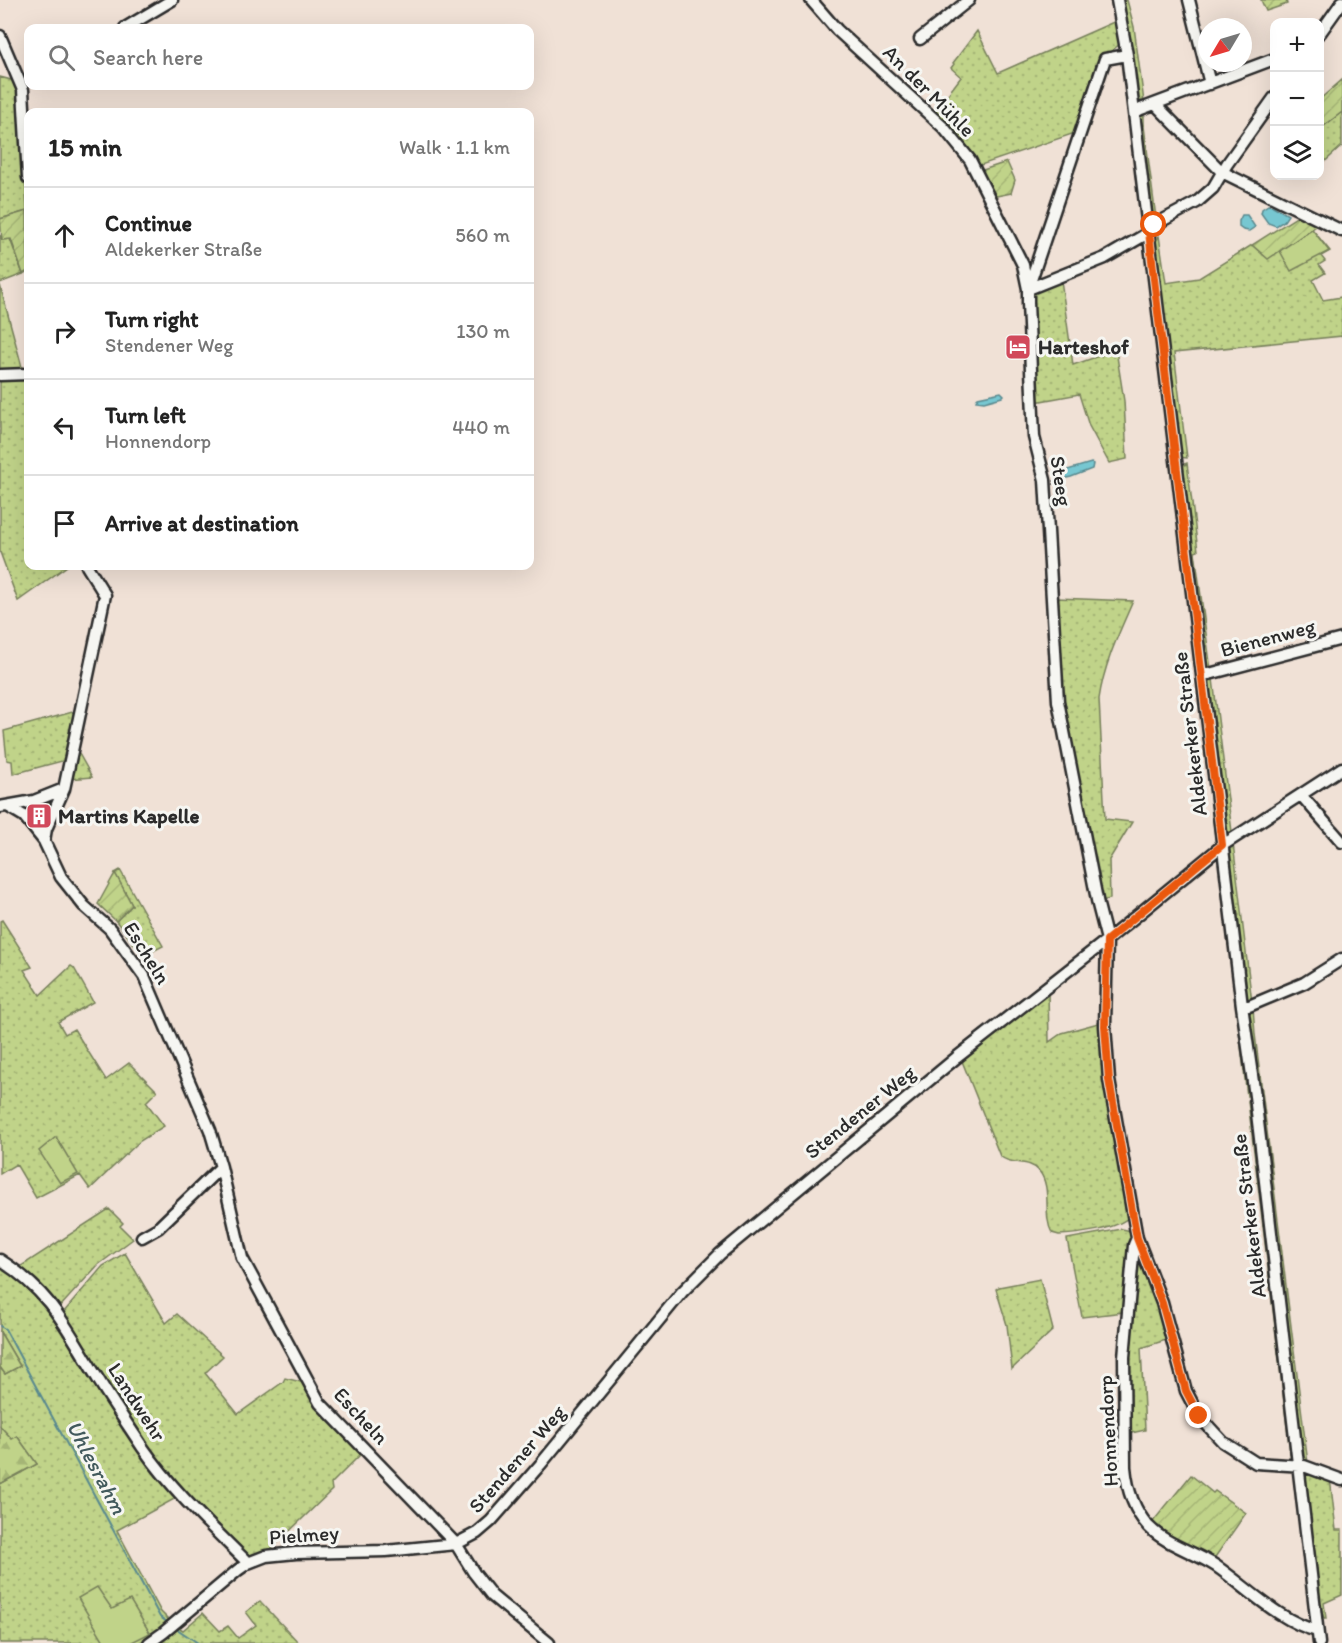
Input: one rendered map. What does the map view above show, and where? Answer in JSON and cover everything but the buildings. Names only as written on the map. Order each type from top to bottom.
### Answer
[{"type":"street","points":[[132,24],[172,0]]},
{"type":"street","name":"An der Mühle","points":[[811,0],[837,30],[944,128],[970,160],[1023,265],[1028,289]]},
{"type":"street","points":[[920,39],[969,0]]},
{"type":"street","name":"Aldekerker Straße","points":[[1117,0],[1128,55],[1222,845],[1255,1096],[1318,1637]]},
{"type":"street","points":[[1189,0],[1210,84]]},
{"type":"street","points":[[1324,27],[1342,2]]},
{"type":"street","points":[[0,36],[24,82]]},
{"type":"street","name":"Steeg","points":[[1107,940],[1058,701],[1045,480],[1034,437],[1028,289],[1105,59],[1128,55]]},
{"type":"street","points":[[1134,113],[1270,61]]},
{"type":"street","points":[[27,90],[27,108]]},
{"type":"street","points":[[1155,104],[1222,172],[1342,231]]},
{"type":"street","points":[[1028,289],[1105,258],[1149,231],[1154,225],[1197,202],[1213,188],[1258,118],[1270,104]]},
{"type":"street","points":[[0,375],[24,374]]},
{"type":"street","points":[[44,841],[46,829],[64,789],[105,595],[89,570]]},
{"type":"street","name":"Bienenweg","points":[[1203,674],[1342,639]]},
{"type":"street","name":"Stendener Weg","points":[[456,1544],[464,1542],[491,1521],[682,1292],[720,1254],[956,1058],[1107,940],[1222,845],[1342,768]]},
{"type":"street","name":"Escheln","points":[[5,807],[34,801],[64,789]]},
{"type":"street","points":[[1301,795],[1342,842]]},
{"type":"street","name":"Escheln","points":[[5,807],[24,816],[44,841],[62,877],[84,906],[110,929],[144,976],[210,1130],[242,1258],[320,1403],[456,1544],[484,1587],[549,1643]]},
{"type":"street","name":"Honnendorp","points":[[1107,940],[1105,1026],[1109,1080],[1137,1238],[1162,1303],[1186,1391],[1199,1416],[1223,1442],[1249,1459],[1262,1464],[1304,1467],[1342,1480]]},
{"type":"street","points":[[1242,1006],[1249,1006],[1304,982],[1342,959]]},
{"type":"street","points":[[142,1237],[158,1228],[221,1167]]},
{"type":"street","name":"Honnendorp","points":[[1137,1238],[1134,1245],[1124,1358],[1125,1467],[1126,1484],[1132,1500],[1138,1513],[1150,1528],[1214,1565],[1277,1611],[1318,1637]]},
{"type":"street","name":"Landwehr","points":[[0,1260],[38,1289],[59,1313],[97,1377],[145,1450],[180,1496],[248,1563]]},
{"type":"street","name":"Pielmey","points":[[149,1643],[248,1563],[266,1556],[386,1551],[456,1544]]},
{"type":"green space","points":[[1110,0],[1113,0],[1120,44],[1099,61],[1075,133],[978,166],[933,114],[961,77],[951,68],[977,31],[998,73],[1116,21]]},
{"type":"green space","points":[[1120,0],[1127,0],[1134,27],[1144,102],[1136,98]]},
{"type":"green space","points":[[1261,0],[1286,0],[1287,4],[1266,11]]},
{"type":"green space","points":[[0,77],[15,81],[20,94],[24,212],[0,219]]},
{"type":"green space","points":[[1342,80],[1342,112],[1324,126],[1324,96]]},
{"type":"green space","points":[[1144,112],[1156,218],[1150,212],[1139,116]]},
{"type":"green space","points":[[1342,112],[1342,146],[1324,162],[1324,126]]},
{"type":"green space","points":[[1007,162],[1015,180],[1011,193],[992,197],[980,171]]},
{"type":"green space","points":[[24,212],[23,274],[11,239],[2,240],[0,219]]},
{"type":"green space","points":[[1301,214],[1319,224],[1268,259],[1252,245]]},
{"type":"green space","points":[[1312,229],[1330,251],[1321,256],[1325,261],[1319,265],[1325,273],[1313,280],[1323,300],[1342,297],[1342,336],[1174,353],[1187,458],[1178,457],[1152,248],[1159,236],[1166,283],[1199,278],[1252,245],[1268,258]]},
{"type":"green space","points":[[1312,229],[1329,251],[1291,271],[1280,251]]},
{"type":"green space","points":[[0,235],[2,240],[10,239],[23,274],[0,283]]},
{"type":"green space","points":[[1143,238],[1172,455],[1170,457]]},
{"type":"green space","points":[[1061,280],[1073,365],[1116,350],[1124,401],[1127,459],[1109,463],[1089,426],[1079,394],[1035,402],[1033,293]]},
{"type":"green space","points":[[0,285],[22,367],[21,370],[0,373]]},
{"type":"green space","points":[[0,377],[24,377],[24,570],[61,570],[18,601],[0,552]]},
{"type":"green space","points":[[1187,463],[1198,551],[1195,552],[1211,670],[1204,668],[1179,466]]},
{"type":"green space","points":[[1056,598],[1133,601],[1108,661],[1099,699],[1105,819],[1132,822],[1109,860],[1110,899],[1101,901],[1061,696]]},
{"type":"green space","points":[[1342,644],[1213,679],[1232,832],[1225,832],[1207,683],[1213,677]]},
{"type":"green space","points":[[1193,648],[1196,649],[1219,842],[1216,845]]},
{"type":"green space","points":[[76,711],[66,760],[13,774],[12,761],[7,760],[4,731]]},
{"type":"green space","points":[[78,752],[92,777],[69,779],[75,753]]},
{"type":"green space","points":[[55,797],[44,832],[26,812],[35,804]]},
{"type":"green space","points":[[1233,843],[1252,1003],[1246,1001],[1227,854]]},
{"type":"green space","points":[[1218,856],[1220,856],[1250,1094],[1247,1096]]},
{"type":"green space","points":[[120,870],[163,946],[143,956],[116,921],[132,905],[115,873]]},
{"type":"green space","points":[[115,873],[132,905],[116,921],[98,904]]},
{"type":"green space","points":[[2,920],[32,967],[24,970],[40,995],[71,966],[74,968],[93,1002],[58,1022],[65,1034],[74,1029],[106,1080],[129,1063],[157,1091],[146,1102],[164,1126],[140,1141],[90,1189],[80,1175],[36,1198],[16,1164],[0,1174],[0,921]]},
{"type":"green space","points":[[1048,991],[1049,1042],[1062,1033],[1102,1022],[1130,1216],[1116,1225],[1076,1234],[1052,1233],[1048,1218],[1046,1185],[1039,1171],[1030,1165],[1009,1161],[1000,1156],[962,1061]]},
{"type":"green space","points":[[1253,1008],[1308,1464],[1301,1458],[1247,1011]]},
{"type":"green space","points":[[1248,1101],[1251,1101],[1294,1460],[1291,1461]]},
{"type":"green space","points":[[56,1137],[78,1174],[60,1183],[39,1151]]},
{"type":"green space","points":[[109,1209],[123,1223],[120,1226],[133,1239],[98,1265],[59,1308],[18,1268]]},
{"type":"green space","points":[[1122,1229],[1132,1231],[1124,1312],[1082,1317],[1067,1239]]},
{"type":"green space","points":[[1137,1246],[1169,1339],[1141,1348],[1145,1430],[1127,1434],[1126,1358]]},
{"type":"green space","points":[[125,1253],[166,1323],[177,1314],[223,1356],[205,1373],[238,1414],[283,1382],[285,1378],[305,1383],[363,1452],[331,1484],[332,1490],[271,1549],[273,1553],[250,1558],[244,1554],[165,1473],[121,1409],[63,1313],[103,1266]]},
{"type":"green space","points":[[0,1264],[15,1274],[53,1311],[178,1497],[117,1530],[161,1612],[171,1622],[143,1643],[0,1643],[0,1484],[37,1464],[17,1436],[12,1439],[0,1426],[0,1367],[5,1374],[20,1366],[0,1332]]},
{"type":"green space","points":[[1040,1279],[1053,1330],[1012,1369],[1007,1325],[996,1289]]},
{"type":"green space","points":[[0,1332],[20,1366],[5,1374],[0,1367]]},
{"type":"green space","points":[[0,1426],[12,1439],[17,1436],[37,1464],[0,1484]]},
{"type":"green space","points":[[1308,1470],[1330,1478],[1336,1530],[1342,1530],[1342,1595],[1324,1603],[1326,1618],[1319,1605],[1303,1475]]},
{"type":"green space","points":[[1191,1475],[1213,1493],[1215,1491],[1246,1513],[1213,1560],[1151,1524]]},
{"type":"green space","points":[[97,1587],[112,1609],[130,1600],[150,1633],[130,1643],[105,1643],[78,1598]]},
{"type":"green space","points":[[260,1601],[299,1643],[157,1643],[178,1627],[183,1630],[203,1613],[220,1631],[228,1626],[238,1638],[256,1625],[246,1612]]},
{"type":"water","points":[[1268,205],[1288,215],[1284,221],[1276,226],[1268,223],[1261,213],[1262,209]]},
{"type":"water","points":[[1242,215],[1247,215],[1255,227],[1249,231],[1239,227]]},
{"type":"water","points":[[1001,392],[1004,395],[1002,397],[984,402],[976,401],[978,397]]},
{"type":"water","points":[[1093,464],[1092,469],[1067,478],[1063,475],[1064,471]]},
{"type":"waterway","name":"Uhlesrahm","points":[[0,1326],[5,1329],[160,1617],[167,1622]]},
{"type":"waterway","name":"Uhlesrahm","points":[[177,1629],[198,1643]]},
{"type":"place","name":"Harteshof","points":[[1018,347]]},
{"type":"place","name":"Martins Kapelle","points":[[39,816]]},
{"type":"route","points":[[1154,225],[1149,231],[1154,279],[1222,845],[1107,940],[1105,1026],[1109,1080],[1137,1238],[1162,1303],[1186,1391],[1199,1416]]}]
